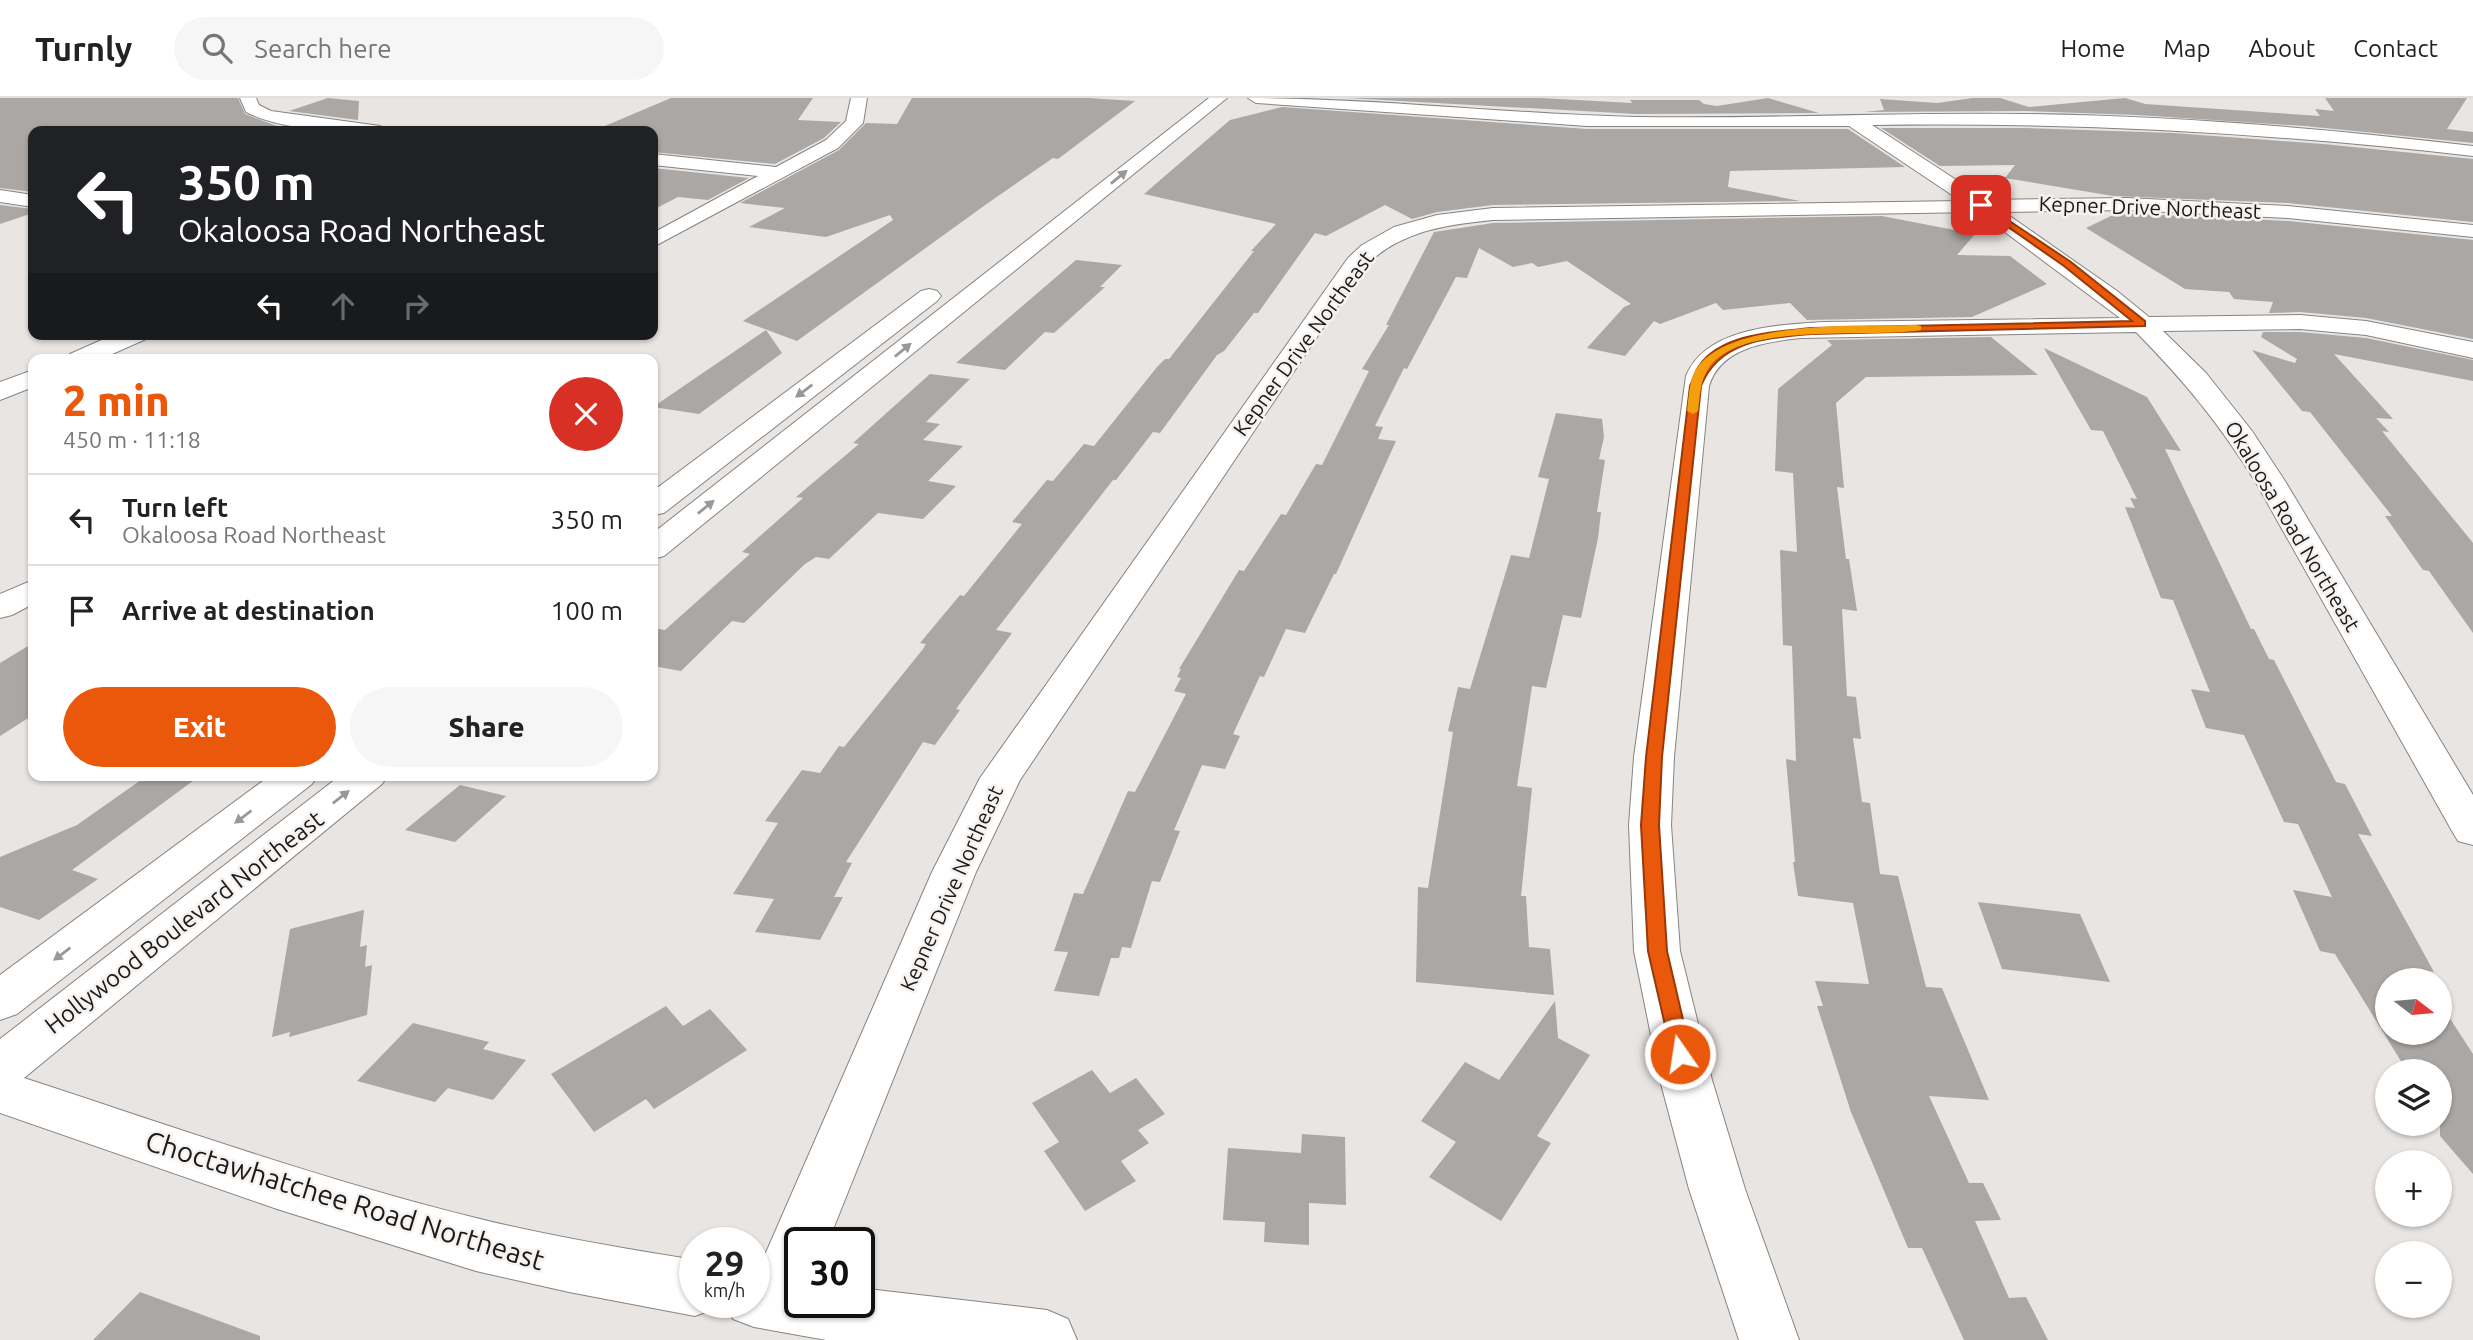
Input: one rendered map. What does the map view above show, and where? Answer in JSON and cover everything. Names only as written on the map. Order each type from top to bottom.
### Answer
[{"type":"street","points":[[248,98],[252,108],[267,116],[329,126]]},
{"type":"street","points":[[658,238],[818,153],[844,135],[854,124],[859,98]]},
{"type":"street","points":[[1024,224],[1190,98]]},
{"type":"street","points":[[658,545],[1219,98]]},
{"type":"street","points":[[1256,98],[1598,121],[2097,121],[2301,133],[2473,150]]},
{"type":"street","name":"Okaloosa Road Northeast","points":[[1818,98],[2068,264],[2142,324],[2197,379],[2238,431],[2270,481],[2473,831]]},
{"type":"street","points":[[2063,104],[2097,121]]},
{"type":"street","points":[[658,160],[781,173]]},
{"type":"street","points":[[0,196],[28,200]]},
{"type":"street","points":[[1056,200],[1087,203]]},
{"type":"street","name":"Kepner Drive Northeast","points":[[770,1286],[954,872],[1000,778],[1367,250],[1404,230],[1436,221],[1493,214],[1981,205],[2127,204],[2256,210],[2473,230]]},
{"type":"street","points":[[658,502],[950,280]]},
{"type":"street","points":[[1769,1340],[1686,1080],[1657,951],[1650,825],[1654,757],[1696,386],[1703,367],[1719,353],[1747,340],[1811,331],[2265,321],[2366,328],[2473,350]]},
{"type":"street","points":[[91,354],[123,340]]},
{"type":"street","points":[[833,369],[872,375]]},
{"type":"street","points":[[0,391],[28,380]]},
{"type":"street","points":[[0,608],[28,593]]},
{"type":"street","name":"Hollywood Boulevard Northeast","points":[[0,1001],[290,781]]},
{"type":"street","name":"Hollywood Boulevard Northeast","points":[[0,1068],[361,781]]},
{"type":"street","name":"Choctawhatchee Road Northeast","points":[[0,1091],[138,1139],[445,1236],[541,1260],[679,1285]]},
{"type":"street","points":[[770,1301],[876,1321],[1047,1340]]},
{"type":"building","points":[[0,98],[238,98],[245,114],[277,126],[28,126],[28,191],[0,188]]},
{"type":"building","points":[[328,98],[359,101],[358,120],[289,111]]},
{"type":"building","points":[[671,98],[813,98],[798,120],[841,122],[824,138],[775,164],[658,152],[658,126],[605,126]]},
{"type":"building","points":[[912,98],[1088,98],[1135,101],[1058,159],[1053,158],[988,203],[797,341],[743,321],[893,220],[890,215],[826,237],[749,227],[785,208],[740,203],[839,150],[866,123],[897,124]]},
{"type":"building","points":[[1346,98],[1541,98],[1632,103],[1630,100],[1699,100],[1704,104],[1717,106],[1768,98],[1819,113],[1636,114]]},
{"type":"building","points":[[1973,98],[2000,98],[2029,107],[2125,98],[2145,104],[2320,116],[2315,109],[2334,111],[2325,98],[2467,98],[2447,129],[2473,132],[2473,143],[2305,126],[2137,115],[2024,111],[1863,112],[1884,110],[1880,99],[1937,103]]},
{"type":"building","points":[[1282,107],[1587,129],[1848,129],[1905,167],[1730,171],[1728,187],[1800,201],[1493,205],[1437,212],[1412,219],[1385,205],[1326,236],[1315,233],[1258,313],[1254,313],[1224,351],[1217,355],[1160,433],[1153,432],[1116,480],[1113,480],[996,630],[1012,633],[956,709],[960,710],[935,745],[923,742],[846,862],[852,863],[834,897],[843,897],[820,940],[755,932],[774,899],[733,894],[778,823],[765,821],[802,770],[820,773],[839,746],[844,747],[926,644],[920,643],[960,595],[964,596],[1022,524],[1012,522],[1047,480],[1053,481],[1084,444],[1094,446],[1157,367],[1165,359],[1169,359],[1254,251],[1251,251],[1276,224],[1144,194],[1230,120]]},
{"type":"building","points":[[1881,128],[2023,128],[2173,133],[2473,159],[2473,222],[2288,203],[2113,196],[2005,178],[2015,165],[1940,166]]},
{"type":"building","points":[[658,169],[749,178],[708,200],[678,197],[658,207]]},
{"type":"building","points":[[0,205],[28,208],[28,215],[0,224]]},
{"type":"building","points":[[2117,213],[2288,221],[2473,240],[2473,339],[2366,318],[2300,312],[2269,313],[2273,302],[2234,299],[2229,292],[2185,289],[2086,228]]},
{"type":"building","points":[[1882,216],[1975,234],[1957,255],[2010,256],[2047,284],[1972,317],[1807,320],[1790,303],[1723,310],[1716,303],[1660,324],[1654,321],[1625,356],[1587,348],[1624,307],[1631,304],[1567,261],[1538,267],[1532,263],[1513,267],[1479,248],[1467,278],[1456,277],[1407,369],[1404,368],[1375,426],[1383,427],[1378,439],[1396,441],[1336,574],[1305,633],[1286,629],[1233,734],[1240,736],[1225,769],[1202,765],[1174,830],[1180,831],[1160,882],[1152,881],[1131,948],[1122,947],[1119,958],[1111,958],[1099,996],[1054,991],[1068,952],[1054,951],[1074,893],[1083,894],[1128,791],[1135,792],[1186,694],[1174,691],[1181,678],[1177,677],[1179,669],[1239,570],[1244,571],[1281,514],[1286,515],[1316,464],[1322,465],[1369,371],[1362,369],[1389,325],[1386,325],[1434,232],[1493,223]]},
{"type":"building","points":[[1076,260],[1122,265],[1100,287],[1105,287],[1054,333],[1045,332],[1005,370],[956,363]]},
{"type":"building","points":[[766,330],[782,353],[699,414],[658,408],[658,404]]},
{"type":"building","points":[[2263,332],[2300,332],[2366,338],[2473,360],[2473,381],[2334,354],[2393,419],[2376,418],[2389,432],[2382,431],[2473,543],[2473,633],[2429,571],[2423,570],[2385,516],[2392,516],[2310,412],[2302,411],[2252,350],[2295,363],[2297,359],[2261,337]]},
{"type":"building","points":[[1991,337],[2038,375],[1866,377],[1836,403],[1844,488],[1837,487],[1846,559],[1849,559],[1857,611],[1842,609],[1847,696],[1856,697],[1861,739],[1853,738],[1862,802],[1870,803],[1880,874],[1898,876],[1926,987],[1942,988],[1989,1100],[1929,1096],[1969,1183],[1983,1183],[2001,1220],[1975,1221],[2009,1298],[2026,1297],[2048,1340],[1964,1340],[1922,1248],[1908,1248],[1851,1112],[1817,1006],[1823,1006],[1815,981],[1869,984],[1853,903],[1798,896],[1786,759],[1796,761],[1792,646],[1783,645],[1780,550],[1797,552],[1793,473],[1775,471],[1778,389],[1832,345],[1827,340]]},
{"type":"building","points":[[2044,348],[2147,397],[2181,451],[2165,449],[2251,629],[2254,629],[2269,659],[2274,660],[2336,782],[2345,784],[2372,836],[2358,834],[2432,968],[2375,968],[2375,1019],[2335,954],[2320,951],[2293,890],[2332,897],[2298,824],[2284,822],[2244,735],[2206,728],[2191,689],[2210,692],[2173,600],[2161,598],[2125,507],[2135,508],[2130,498],[2137,499],[2103,431],[2091,430]]},
{"type":"building","points":[[930,374],[970,379],[926,422],[940,424],[923,440],[963,446],[928,481],[956,486],[923,519],[878,513],[829,559],[816,557],[805,564],[744,623],[732,621],[681,671],[658,667],[658,629],[665,630],[750,554],[742,552],[803,498],[796,497],[859,444],[853,443]]},
{"type":"building","points":[[1556,413],[1602,419],[1604,437],[1599,459],[1605,460],[1597,512],[1601,512],[1598,538],[1581,618],[1563,615],[1546,688],[1532,686],[1517,786],[1532,788],[1521,896],[1526,896],[1529,947],[1550,949],[1554,995],[1416,982],[1418,887],[1428,888],[1453,732],[1448,731],[1458,687],[1470,689],[1511,555],[1529,558],[1549,479],[1538,477]]},
{"type":"building","points":[[28,646],[28,718],[0,736],[0,663]]},
{"type":"building","points":[[139,781],[193,781],[72,870],[98,879],[39,920],[0,907],[0,857],[77,825]]},
{"type":"building","points":[[460,785],[506,796],[455,842],[405,830]]},
{"type":"building","points":[[1978,902],[2080,914],[2110,982],[2002,969]]},
{"type":"building","points":[[364,910],[360,947],[367,945],[365,967],[372,965],[367,1015],[289,1037],[290,1032],[272,1037],[290,929]]},
{"type":"building","points":[[1555,1001],[1558,1038],[1590,1055],[1537,1136],[1551,1143],[1501,1221],[1429,1177],[1456,1142],[1421,1121],[1465,1062],[1499,1080]]},
{"type":"building","points":[[666,1006],[683,1026],[710,1009],[747,1050],[654,1109],[646,1099],[594,1132],[551,1074]]},
{"type":"building","points":[[2452,1022],[2473,1054],[2473,1174],[2440,1136],[2452,1136],[2452,1059],[2400,1059],[2391,1045],[2452,1045]]},
{"type":"building","points":[[413,1023],[489,1042],[483,1049],[526,1060],[493,1100],[448,1088],[435,1102],[357,1081]]},
{"type":"building","points":[[1092,1070],[1110,1093],[1136,1078],[1165,1114],[1138,1130],[1149,1143],[1121,1161],[1136,1181],[1085,1211],[1044,1151],[1059,1142],[1032,1103]]},
{"type":"building","points":[[1302,1134],[1345,1137],[1346,1205],[1309,1203],[1309,1245],[1264,1242],[1265,1222],[1223,1220],[1228,1148],[1301,1153]]},
{"type":"building","points":[[140,1292],[260,1336],[260,1340],[93,1340]]},
{"type":"slow traffic","points":[[1693,411],[1696,386],[1703,367],[1719,353],[1747,340],[1811,331],[1917,328]]},
{"type":"route","points":[[1680,1054],[1657,951],[1650,825],[1654,757],[1696,386],[1703,367],[1719,353],[1747,340],[1780,334],[1811,331],[2142,324],[2068,264],[1981,205]]}]
